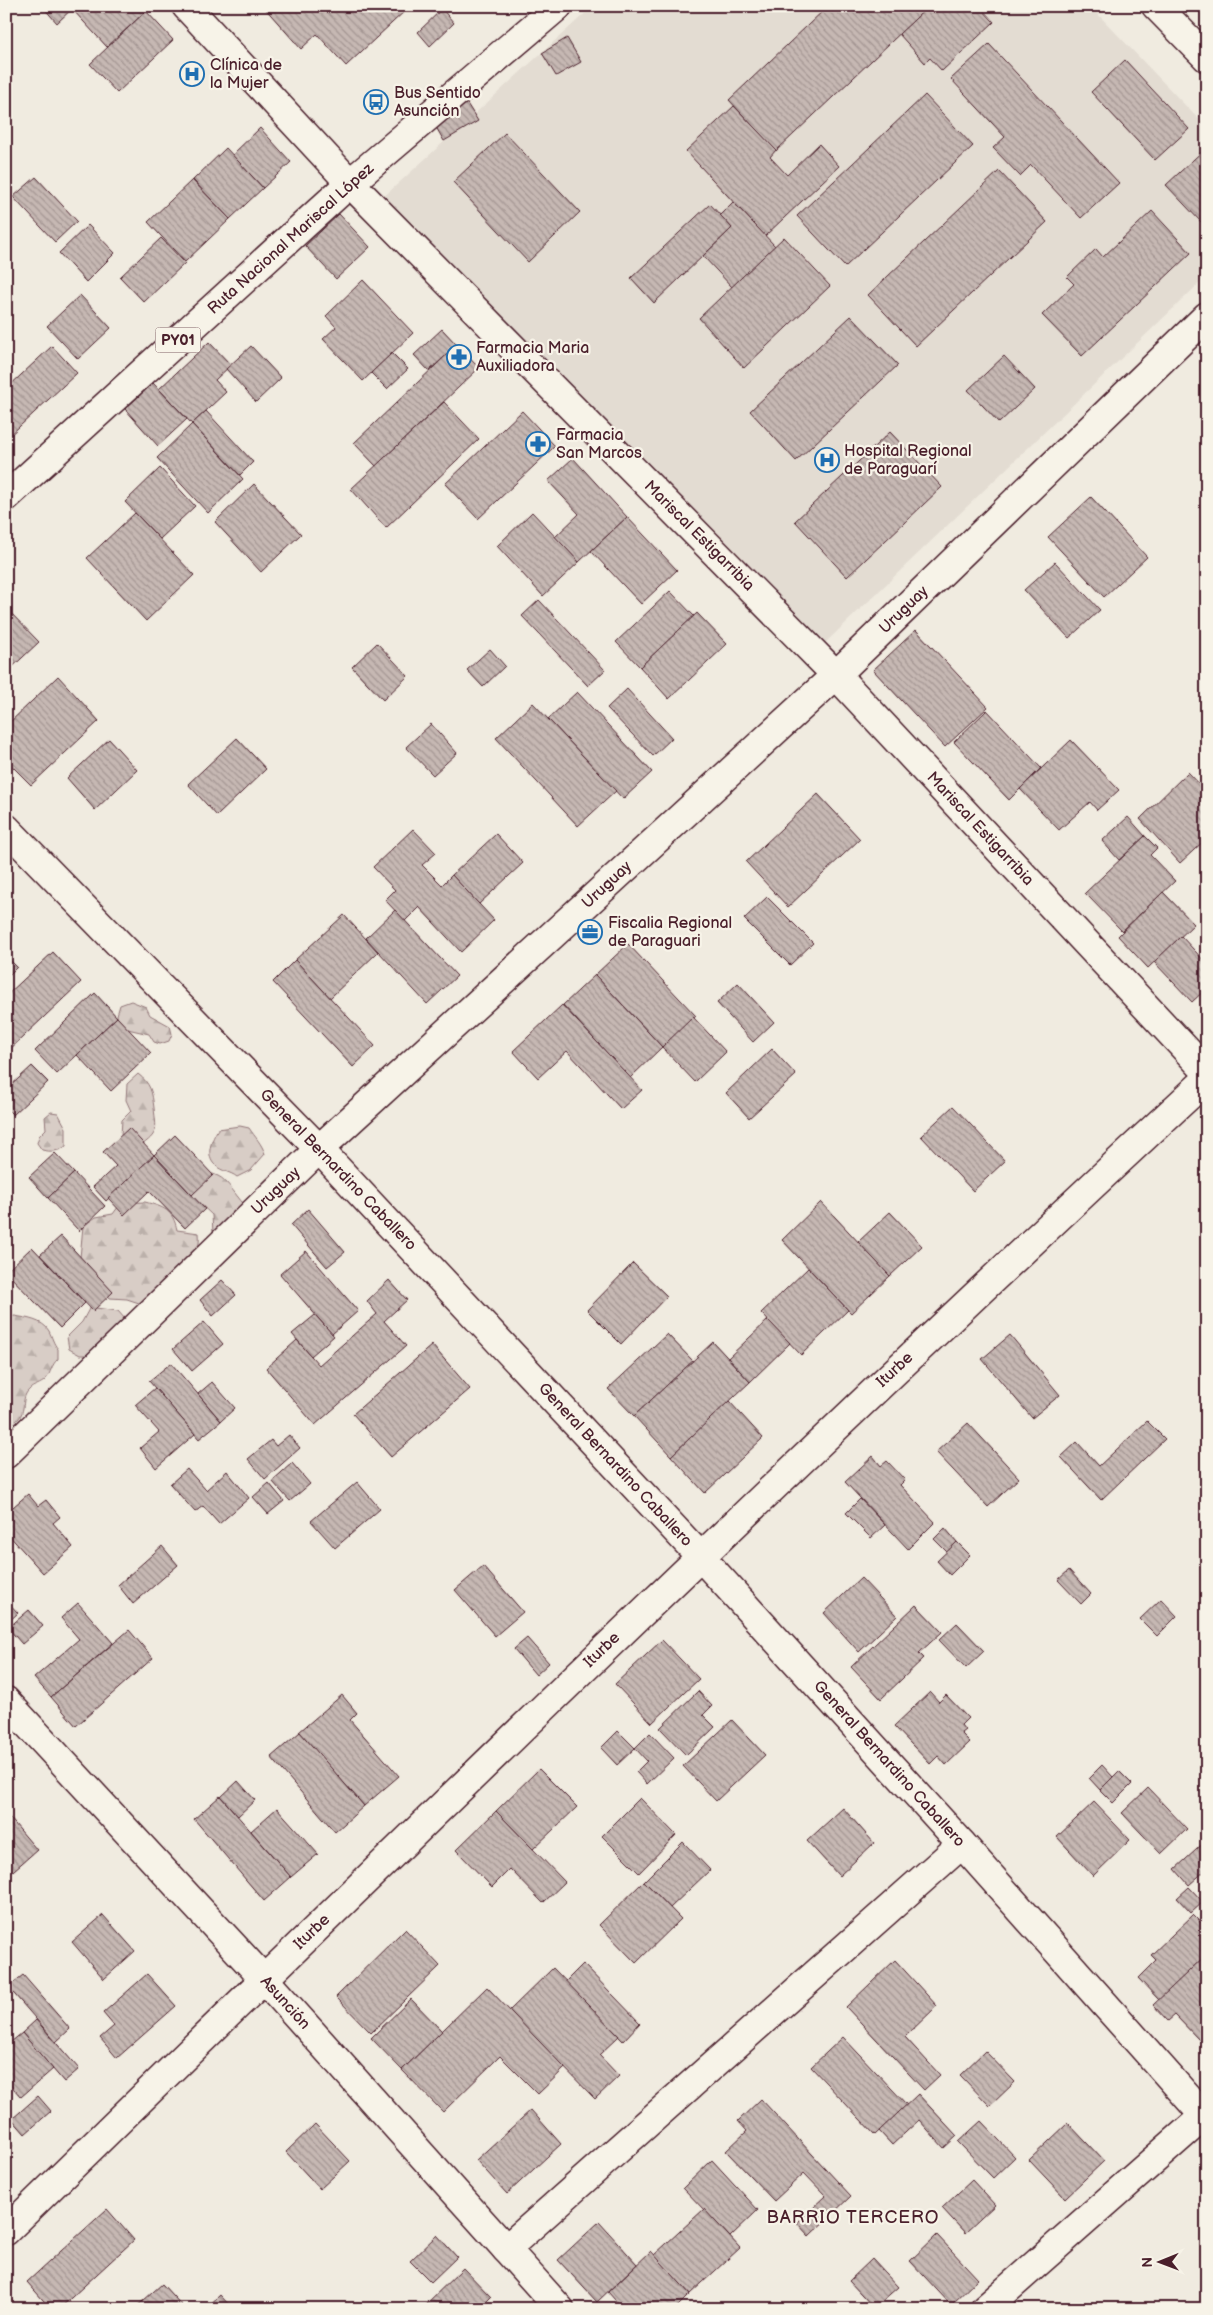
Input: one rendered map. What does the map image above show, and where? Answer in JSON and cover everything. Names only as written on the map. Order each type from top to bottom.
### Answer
[{"type":"main road","name":"Mariscal Estigarribia","points":[[186,6],[350,184],[836,675],[1207,1072]]},
{"type":"main road","name":"Ruta Nacional Mariscal López","points":[[6,497],[350,184],[558,6]]},
{"type":"main road","points":[[1156,6],[1207,58]]},
{"type":"main road","name":"Uruguay","points":[[6,1454],[319,1149],[836,675],[1207,316]]},
{"type":"main road","name":"General Bernardino Caballero","points":[[6,828],[319,1149],[700,1556],[962,1844],[1205,2118]]},
{"type":"main road","name":"Iturbe","points":[[6,2231],[700,1556],[1207,1079]]},
{"type":"main road","name":"Asunción","points":[[6,1701],[264,1979],[560,2309]]},
{"type":"main road","points":[[506,2249],[962,1844]]},
{"type":"main road","points":[[985,2309],[1205,2118]]},
{"type":"shaded area","name":"Hospital Regional de Paraguarí","points":[[593,6],[1090,6],[1207,128],[1207,276],[824,644],[379,201]]},
{"type":"green space","points":[[131,1001],[146,1007],[150,1015],[170,1026],[172,1034],[169,1041],[160,1044],[154,1042],[149,1034],[119,1027],[117,1015],[120,1005]]},
{"type":"green space","points":[[138,1074],[146,1081],[150,1089],[156,1126],[154,1134],[139,1147],[130,1146],[121,1135],[122,1120],[131,1111],[126,1100],[127,1084]]},
{"type":"green space","points":[[51,1112],[58,1113],[66,1128],[66,1146],[51,1151],[42,1150],[37,1143],[39,1136],[46,1129],[45,1117]]},
{"type":"green space","points":[[240,1126],[249,1128],[265,1154],[251,1170],[237,1177],[212,1162],[210,1148],[218,1129]]},
{"type":"green space","points":[[186,1173],[214,1174],[222,1178],[248,1208],[219,1235],[213,1233],[212,1215],[177,1182]]},
{"type":"green space","points":[[145,1202],[167,1210],[173,1218],[177,1230],[199,1233],[197,1252],[192,1263],[182,1274],[145,1300],[139,1303],[127,1299],[110,1298],[80,1258],[83,1226],[96,1217],[113,1214],[121,1203]]},
{"type":"green space","points":[[89,1309],[118,1311],[125,1319],[88,1355],[80,1355],[69,1349],[67,1337],[82,1322]]},
{"type":"green space","points":[[15,1316],[34,1320],[46,1327],[58,1349],[58,1359],[46,1379],[31,1388],[26,1394],[22,1413],[15,1422],[8,1426],[6,1317]]},
{"type":"building","points":[[42,6],[75,6],[57,23]]},
{"type":"building","points":[[75,6],[141,6],[146,11],[107,47],[72,9]]},
{"type":"building","points":[[263,6],[405,6],[407,9],[346,66],[317,34],[301,49]]},
{"type":"building","points":[[839,6],[929,6],[776,151],[729,100],[827,7],[833,12]]},
{"type":"building","points":[[929,6],[979,6],[994,22],[942,71],[930,58],[925,63],[899,34]]},
{"type":"building","points":[[442,9],[454,23],[430,46],[418,32]]},
{"type":"building","points":[[146,11],[173,40],[117,93],[90,64]]},
{"type":"building","points":[[567,38],[581,62],[556,76],[542,53]]},
{"type":"building","points":[[989,44],[1119,183],[1081,218],[1031,165],[1020,176],[993,148],[1005,137],[951,79]]},
{"type":"building","points":[[1125,60],[1189,129],[1155,160],[1091,92]]},
{"type":"building","points":[[925,95],[973,146],[845,267],[797,216]]},
{"type":"building","points":[[466,102],[478,121],[444,141],[433,122]]},
{"type":"building","points":[[734,106],[776,150],[770,157],[787,175],[819,144],[839,166],[765,236],[686,151]]},
{"type":"building","points":[[260,128],[291,162],[263,188],[232,155]]},
{"type":"building","points":[[505,133],[580,212],[528,262],[453,182]]},
{"type":"building","points":[[1207,147],[1207,219],[1202,223],[1166,185]]},
{"type":"building","points":[[226,148],[263,188],[230,219],[193,180]]},
{"type":"building","points":[[999,171],[1047,222],[916,346],[868,295]]},
{"type":"building","points":[[36,177],[77,221],[55,242],[13,197]]},
{"type":"building","points":[[192,180],[230,219],[185,262],[148,222]]},
{"type":"building","points":[[733,202],[775,246],[732,287],[703,256],[732,228],[720,215]]},
{"type":"building","points":[[710,204],[732,228],[654,303],[631,278]]},
{"type":"building","points":[[1152,211],[1191,253],[1082,356],[1042,315],[1074,284],[1067,277],[1096,249],[1103,257]]},
{"type":"building","points":[[339,214],[370,247],[336,279],[305,246]]},
{"type":"building","points":[[88,225],[115,253],[86,282],[59,253]]},
{"type":"building","points":[[784,237],[830,286],[744,368],[699,318]]},
{"type":"building","points":[[161,238],[185,263],[144,302],[120,277]]},
{"type":"building","points":[[363,280],[413,333],[363,381],[323,339],[336,327],[326,316]]},
{"type":"building","points":[[80,295],[111,328],[78,359],[47,326]]},
{"type":"building","points":[[851,316],[898,365],[796,461],[750,411]]},
{"type":"building","points":[[442,329],[457,345],[429,371],[414,355]]},
{"type":"building","points":[[209,342],[231,365],[215,380],[226,392],[192,424],[159,389]]},
{"type":"building","points":[[457,345],[479,368],[376,466],[354,443]]},
{"type":"building","points":[[52,346],[77,373],[6,439],[6,389]]},
{"type":"building","points":[[251,346],[281,378],[256,402],[226,369]]},
{"type":"building","points":[[392,353],[408,369],[387,389],[371,373]]},
{"type":"building","points":[[1004,356],[1035,389],[999,423],[968,390]]},
{"type":"building","points":[[153,383],[187,419],[158,446],[125,409]]},
{"type":"building","points":[[444,402],[479,439],[386,528],[351,489]]},
{"type":"building","points":[[206,411],[253,462],[240,475],[192,424]]},
{"type":"building","points":[[522,411],[555,446],[478,519],[445,484]]},
{"type":"building","points":[[192,424],[243,479],[208,513],[157,458]]},
{"type":"building","points":[[890,432],[942,487],[847,577],[795,521]]},
{"type":"building","points":[[573,458],[627,517],[579,562],[555,537],[579,514],[548,481]]},
{"type":"building","points":[[160,468],[195,506],[160,539],[125,502]]},
{"type":"building","points":[[254,484],[301,534],[261,572],[215,522]]},
{"type":"building","points":[[1091,497],[1147,557],[1104,597],[1048,537]]},
{"type":"building","points":[[532,512],[579,562],[543,596],[497,546]]},
{"type":"building","points":[[135,513],[194,575],[146,621],[87,558]]},
{"type":"building","points":[[627,517],[677,570],[641,604],[591,551]]},
{"type":"building","points":[[1055,562],[1100,610],[1069,638],[1024,590]]},
{"type":"building","points":[[670,591],[694,616],[640,667],[616,642]]},
{"type":"building","points":[[539,600],[605,670],[588,686],[522,616]]},
{"type":"building","points":[[6,608],[39,642],[6,673]]},
{"type":"building","points":[[697,613],[727,644],[669,699],[640,667]]},
{"type":"building","points":[[916,630],[988,707],[945,747],[873,670]]},
{"type":"building","points":[[377,643],[408,676],[383,700],[352,667]]},
{"type":"building","points":[[490,649],[505,666],[483,687],[467,670]]},
{"type":"building","points":[[58,676],[99,721],[31,785],[6,760],[6,726]]},
{"type":"building","points":[[627,689],[672,738],[653,756],[607,708]]},
{"type":"building","points":[[577,692],[652,772],[623,799],[548,719]]},
{"type":"building","points":[[533,703],[616,791],[578,826],[496,738]]},
{"type":"building","points":[[987,710],[1041,768],[1009,800],[954,742]]},
{"type":"building","points":[[431,724],[457,753],[433,775],[406,747]]},
{"type":"building","points":[[237,738],[266,769],[217,816],[188,784]]},
{"type":"building","points":[[109,739],[137,770],[95,810],[67,778]]},
{"type":"building","points":[[1071,740],[1119,790],[1097,810],[1090,802],[1059,830],[1020,789]]},
{"type":"building","points":[[1188,772],[1207,792],[1207,838],[1180,863],[1140,819]]},
{"type":"building","points":[[818,794],[860,839],[788,907],[746,862]]},
{"type":"building","points":[[1128,817],[1145,836],[1119,860],[1102,841]]},
{"type":"building","points":[[413,829],[436,853],[422,865],[442,885],[452,875],[494,920],[461,952],[419,907],[405,921],[385,900],[395,890],[373,867]]},
{"type":"building","points":[[496,834],[523,863],[479,904],[452,875]]},
{"type":"building","points":[[1145,836],[1157,848],[1150,855],[1175,881],[1122,931],[1085,893]]},
{"type":"building","points":[[1163,892],[1194,924],[1148,968],[1118,936]]},
{"type":"building","points":[[767,897],[813,943],[790,965],[744,919]]},
{"type":"building","points":[[395,910],[457,976],[427,1004],[366,938]]},
{"type":"building","points":[[344,915],[378,952],[330,998],[295,960]]},
{"type":"building","points":[[1181,936],[1207,964],[1207,988],[1192,1002],[1154,962]]},
{"type":"building","points":[[628,944],[696,1016],[662,1047],[595,975]]},
{"type":"building","points":[[53,952],[81,982],[6,1053],[6,996]]},
{"type":"building","points":[[6,956],[17,967],[6,978]]},
{"type":"building","points":[[295,960],[375,1046],[353,1067],[273,982]]},
{"type":"building","points":[[595,975],[662,1047],[630,1078],[563,1005]]},
{"type":"building","points":[[738,983],[774,1022],[753,1042],[717,1003]]},
{"type":"building","points":[[95,993],[117,1017],[57,1074],[35,1051]]},
{"type":"building","points":[[562,1005],[642,1090],[621,1109],[567,1051],[538,1078],[513,1051]]},
{"type":"building","points":[[117,1017],[151,1053],[111,1091],[77,1055]]},
{"type":"building","points":[[693,1017],[726,1052],[695,1082],[662,1047]]},
{"type":"building","points":[[772,1049],[796,1075],[749,1118],[726,1093]]},
{"type":"building","points":[[32,1066],[48,1082],[13,1115],[6,1108],[6,1090]]},
{"type":"building","points":[[953,1106],[1005,1161],[973,1191],[921,1136]]},
{"type":"building","points":[[129,1128],[154,1155],[106,1201],[93,1187],[116,1166],[103,1152]]},
{"type":"building","points":[[175,1135],[213,1175],[192,1195],[154,1155]]},
{"type":"building","points":[[55,1153],[74,1173],[48,1198],[29,1177]]},
{"type":"building","points":[[154,1155],[205,1209],[185,1228],[149,1191],[124,1215],[108,1198]]},
{"type":"building","points":[[74,1173],[105,1206],[79,1231],[48,1198]]},
{"type":"building","points":[[821,1202],[890,1276],[851,1313],[782,1240]]},
{"type":"building","points":[[308,1209],[345,1252],[327,1267],[291,1225]]},
{"type":"building","points":[[890,1212],[922,1246],[890,1276],[858,1242]]},
{"type":"building","points":[[61,1236],[113,1292],[93,1311],[40,1255]]},
{"type":"building","points":[[32,1247],[85,1303],[60,1328],[6,1272]]},
{"type":"building","points":[[306,1251],[358,1311],[332,1334],[280,1274]]},
{"type":"building","points":[[633,1263],[667,1296],[621,1344],[587,1310]]},
{"type":"building","points":[[808,1268],[848,1310],[801,1355],[761,1313]]},
{"type":"building","points":[[222,1280],[236,1295],[213,1316],[200,1300]]},
{"type":"building","points":[[389,1280],[407,1300],[384,1321],[406,1346],[315,1425],[266,1368],[297,1340],[319,1365],[377,1314],[367,1301]]},
{"type":"building","points":[[315,1315],[334,1336],[311,1356],[292,1334]]},
{"type":"building","points":[[768,1320],[790,1343],[750,1382],[728,1358]]},
{"type":"building","points":[[204,1322],[223,1344],[192,1371],[173,1349]]},
{"type":"building","points":[[667,1334],[693,1361],[634,1416],[608,1389]]},
{"type":"building","points":[[1010,1335],[1060,1395],[1032,1418],[982,1359]]},
{"type":"building","points":[[713,1342],[750,1382],[671,1456],[634,1416]]},
{"type":"building","points":[[432,1345],[470,1389],[391,1457],[353,1414]]},
{"type":"building","points":[[171,1363],[221,1421],[199,1439],[149,1381]]},
{"type":"building","points":[[212,1382],[235,1408],[221,1421],[198,1394]]},
{"type":"building","points":[[155,1388],[195,1434],[156,1468],[140,1448],[159,1432],[135,1405]]},
{"type":"building","points":[[729,1401],[763,1438],[705,1493],[671,1456]]},
{"type":"building","points":[[1147,1421],[1165,1439],[1101,1500],[1061,1457],[1077,1442],[1099,1466]]},
{"type":"building","points":[[968,1423],[1019,1478],[988,1507],[936,1452]]},
{"type":"building","points":[[289,1435],[300,1448],[265,1479],[248,1459],[271,1440],[276,1446]]},
{"type":"building","points":[[873,1456],[881,1466],[887,1461],[905,1480],[900,1485],[935,1522],[908,1549],[845,1482]]},
{"type":"building","points":[[292,1463],[310,1484],[290,1501],[272,1481]]},
{"type":"building","points":[[187,1469],[206,1490],[227,1471],[249,1498],[219,1524],[203,1506],[195,1512],[170,1484]]},
{"type":"building","points":[[357,1482],[380,1509],[335,1548],[311,1521]]},
{"type":"building","points":[[269,1483],[284,1501],[268,1514],[253,1497]]},
{"type":"building","points":[[28,1494],[38,1506],[46,1500],[60,1517],[53,1523],[73,1547],[43,1573],[6,1532],[6,1513]]},
{"type":"building","points":[[860,1499],[885,1525],[871,1538],[846,1513]]},
{"type":"building","points":[[945,1528],[957,1542],[947,1552],[934,1539]]},
{"type":"building","points":[[957,1542],[970,1555],[950,1575],[937,1561]]},
{"type":"building","points":[[162,1546],[178,1565],[133,1604],[118,1585]]},
{"type":"building","points":[[483,1566],[523,1612],[495,1636],[455,1590]]},
{"type":"building","points":[[1069,1570],[1091,1594],[1081,1604],[1058,1580]]},
{"type":"building","points":[[861,1578],[897,1616],[859,1652],[824,1613]]},
{"type":"building","points":[[1161,1599],[1177,1616],[1157,1636],[1140,1619]]},
{"type":"building","points":[[6,1600],[18,1613],[6,1624]]},
{"type":"building","points":[[78,1603],[113,1643],[51,1697],[34,1678],[79,1639],[61,1618]]},
{"type":"building","points":[[916,1605],[942,1632],[919,1653],[924,1658],[881,1699],[851,1667]]},
{"type":"building","points":[[29,1610],[43,1626],[22,1644],[8,1628]]},
{"type":"building","points":[[957,1623],[984,1651],[966,1668],[939,1640]]},
{"type":"building","points":[[129,1630],[153,1658],[76,1726],[51,1697]]},
{"type":"building","points":[[527,1638],[549,1663],[536,1675],[514,1649]]},
{"type":"building","points":[[662,1640],[699,1679],[652,1723],[615,1684]]},
{"type":"building","points":[[698,1691],[712,1706],[703,1715],[715,1727],[686,1755],[660,1728]]},
{"type":"building","points":[[930,1692],[939,1702],[946,1695],[968,1718],[961,1725],[965,1730],[961,1733],[970,1742],[946,1765],[938,1756],[930,1764],[894,1726]]},
{"type":"building","points":[[342,1695],[357,1713],[350,1720],[399,1776],[364,1806],[299,1732]]},
{"type":"building","points":[[732,1720],[765,1755],[716,1801],[683,1766]]},
{"type":"building","points":[[618,1731],[635,1748],[617,1765],[601,1748]]},
{"type":"building","points":[[300,1732],[364,1806],[335,1832],[271,1757]]},
{"type":"building","points":[[650,1733],[674,1758],[647,1784],[636,1772],[647,1761],[635,1748]]},
{"type":"building","points":[[1102,1765],[1113,1777],[1100,1790],[1089,1778]]},
{"type":"building","points":[[539,1769],[577,1807],[533,1849],[496,1811]]},
{"type":"building","points":[[1119,1771],[1132,1784],[1113,1803],[1100,1790]]},
{"type":"building","points":[[238,1781],[255,1800],[238,1816],[221,1797]]},
{"type":"building","points":[[1148,1788],[1187,1829],[1161,1854],[1122,1813]]},
{"type":"building","points":[[220,1796],[291,1877],[264,1901],[194,1819]]},
{"type":"building","points":[[640,1798],[676,1835],[639,1873],[602,1836]]},
{"type":"building","points":[[1094,1802],[1130,1840],[1093,1876],[1057,1837]]},
{"type":"building","points":[[277,1808],[318,1854],[291,1877],[251,1831]]},
{"type":"building","points":[[843,1808],[874,1843],[839,1876],[807,1841]]},
{"type":"building","points":[[496,1811],[565,1882],[543,1903],[510,1869],[492,1887],[456,1850]]},
{"type":"building","points":[[9,1817],[37,1850],[6,1877],[6,1819]]},
{"type":"building","points":[[1207,1840],[1207,1869],[1189,1885],[1175,1869]]},
{"type":"building","points":[[683,1842],[710,1870],[670,1908],[644,1881]]},
{"type":"building","points":[[644,1881],[681,1919],[636,1963],[599,1925]]},
{"type":"building","points":[[1189,1887],[1203,1902],[1191,1913],[1177,1898]]},
{"type":"building","points":[[103,1915],[135,1951],[104,1979],[72,1942]]},
{"type":"building","points":[[1193,1915],[1203,1925],[1207,1922],[1207,1954],[1159,2000],[1138,1978],[1156,1960],[1151,1955]]},
{"type":"building","points":[[405,1929],[440,1966],[371,2033],[336,1997]]},
{"type":"building","points":[[1207,1954],[1207,2037],[1201,2042],[1175,2015],[1168,2021],[1153,2005]]},
{"type":"building","points":[[895,1960],[937,2006],[905,2037],[940,2075],[924,2090],[846,2007]]},
{"type":"building","points":[[583,1964],[640,2023],[623,2041],[565,1982]]},
{"type":"building","points":[[553,1968],[619,2036],[599,2055],[619,2076],[595,2099],[509,2011]]},
{"type":"building","points":[[147,1974],[176,2006],[117,2058],[100,2038],[114,2026],[103,2013]]},
{"type":"building","points":[[23,1975],[70,2029],[56,2042],[8,1987]]},
{"type":"building","points":[[487,1987],[565,2068],[538,2094],[500,2056],[443,2112],[402,2070]]},
{"type":"building","points":[[411,1999],[442,2031],[402,2070],[371,2038]]},
{"type":"building","points":[[36,2020],[79,2069],[64,2082],[22,2033]]},
{"type":"building","points":[[22,2033],[53,2069],[21,2097],[6,2080],[6,2046]]},
{"type":"building","points":[[843,2037],[907,2105],[875,2135],[811,2067]]},
{"type":"building","points":[[985,2051],[1015,2082],[990,2106],[960,2075]]},
{"type":"building","points":[[918,2094],[957,2136],[944,2148],[919,2120],[892,2145],[879,2131]]},
{"type":"building","points":[[38,2096],[51,2111],[25,2134],[12,2119]]},
{"type":"building","points":[[761,2099],[851,2196],[809,2236],[797,2223],[826,2196],[804,2173],[774,2201],[726,2151],[747,2131],[738,2121]]},
{"type":"building","points":[[531,2110],[561,2144],[507,2194],[476,2160]]},
{"type":"building","points":[[981,2121],[1015,2157],[993,2178],[958,2142]]},
{"type":"building","points":[[1068,2123],[1104,2161],[1065,2198],[1029,2160]]},
{"type":"building","points":[[315,2124],[350,2161],[320,2189],[286,2152]]},
{"type":"building","points":[[6,2138],[13,2146],[6,2152]]},
{"type":"building","points":[[712,2160],[758,2210],[730,2237],[683,2188]]},
{"type":"building","points":[[972,2180],[995,2205],[965,2233],[942,2208]]},
{"type":"building","points":[[107,2209],[134,2240],[59,2309],[51,2309],[27,2282]]},
{"type":"building","points":[[704,2209],[740,2248],[690,2294],[654,2255]]},
{"type":"building","points":[[599,2222],[637,2264],[597,2302],[558,2260]]},
{"type":"building","points":[[437,2235],[457,2257],[431,2282],[410,2261]]},
{"type":"building","points":[[937,2235],[978,2279],[951,2305],[910,2261]]},
{"type":"building","points":[[651,2251],[690,2294],[675,2309],[623,2309],[608,2292]]},
{"type":"building","points":[[872,2259],[898,2287],[874,2308],[849,2281]]},
{"type":"building","points":[[463,2268],[491,2297],[479,2309],[421,2309]]},
{"type":"building","points":[[162,2284],[185,2309],[134,2309]]},
{"type":"building","points":[[220,2295],[233,2309],[205,2309]]},
{"type":"place","name":"Clínica de la Mujer","points":[[192,74]]},
{"type":"place","name":"Bus Sentido Asunción","points":[[376,102]]},
{"type":"place","name":"Farmacia Maria Auxiliadora","points":[[459,357]]},
{"type":"place","name":"Farmacia San Marcos","points":[[538,444]]},
{"type":"place","name":"Hospital Regional de Paraguarí","points":[[827,460]]},
{"type":"place","name":"Fiscalia Regional de Paraguari","points":[[590,932]]},
{"type":"district","name":"BARRIO TERCERO","points":[[853,2217]]}]
